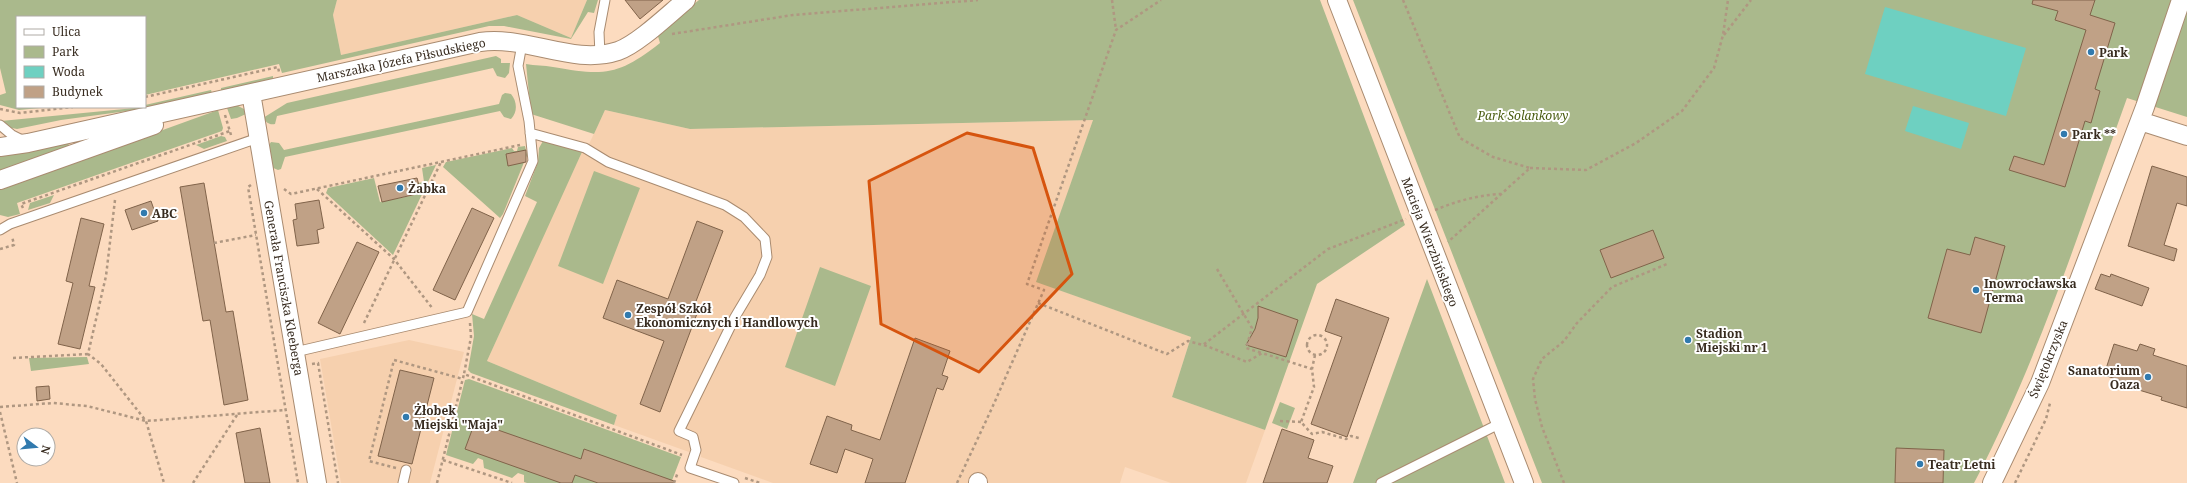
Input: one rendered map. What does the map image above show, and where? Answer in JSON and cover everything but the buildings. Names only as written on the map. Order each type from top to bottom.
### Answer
[{"type":"street","name":"Marszałka Józefa Piłsudskiego","points":[[0,147],[28,143],[220,101],[480,42],[495,40],[588,56],[618,51],[629,45],[686,0]]},
{"type":"street","name":"Macieja Wierzbińskiego","points":[[1337,0],[1524,483]]},
{"type":"street","name":"Świętokrzyska","points":[[1992,483],[2040,383],[2140,121],[2181,0]]},
{"type":"street","name":"Generała Franciszka Kleeberga","points":[[251,93],[317,483]]},
{"type":"street","name":"Marszałka Józefa Piłsudskiego","points":[[0,180],[220,101]]},
{"type":"street","points":[[2140,121],[2187,136]]},
{"type":"lane","points":[[600,54],[599,32],[605,0]]},
{"type":"lane","points":[[295,352],[467,312],[533,161],[530,133],[518,66],[522,44]]},
{"type":"lane","points":[[0,125],[12,136],[28,143]]},
{"type":"lane","points":[[530,133],[585,148],[608,162],[725,205],[744,217],[765,239],[766,257],[760,275],[735,317],[679,432],[693,437],[696,450],[690,468],[736,479]]},
{"type":"lane","points":[[0,230],[10,224],[258,138]]},
{"type":"lane","points":[[1381,483],[1501,423]]},
{"type":"lane","points":[[403,483],[406,470]]},
{"type":"path","points":[[957,483],[1044,290],[1027,284],[1116,30],[1112,0]]},
{"type":"path","points":[[1116,30],[1161,0]]},
{"type":"path","points":[[1403,0],[1460,138],[1493,157],[1530,168],[1586,170],[1636,143],[1682,111],[1714,68],[1723,35],[1728,0]]},
{"type":"path","points":[[1723,35],[1750,0]]},
{"type":"path","points":[[220,101],[234,147]]},
{"type":"path","points":[[0,108],[20,113],[64,108]]},
{"type":"path","points":[[440,318],[394,259],[316,189],[530,143]]},
{"type":"path","points":[[364,336],[364,323],[441,162]]},
{"type":"path","points":[[1432,248],[1446,244],[1530,168]]},
{"type":"path","points":[[253,184],[248,187],[298,483]]},
{"type":"path","points":[[1432,211],[1458,201],[1486,195],[1501,194]]},
{"type":"path","points":[[88,354],[106,276],[115,197]]},
{"type":"path","points":[[1203,345],[1328,249],[1409,218]]},
{"type":"path","points":[[214,243],[256,235]]},
{"type":"path","points":[[1564,483],[1542,427],[1535,399],[1533,378],[1542,359],[1564,341],[1577,323],[1612,287],[1667,264]]},
{"type":"path","points":[[1217,269],[1252,328],[1246,348],[1312,369]]},
{"type":"path","points":[[1038,303],[1167,354],[1188,341],[1203,345],[1247,362],[1262,353]]},
{"type":"path","points":[[437,483],[463,379],[471,337],[467,312]]},
{"type":"path","points":[[1316,335],[1322,336],[1327,346],[1326,351],[1321,355],[1315,356],[1310,353],[1307,348],[1307,342],[1310,337],[1316,335]]},
{"type":"path","points":[[13,358],[88,354],[101,364],[146,421],[164,483]]},
{"type":"path","points":[[1301,422],[1314,387],[1312,369],[1315,356]]},
{"type":"path","points":[[406,470],[369,461],[394,360],[463,379]]},
{"type":"path","points":[[464,374],[694,459]]},
{"type":"path","points":[[0,407],[53,403],[87,406],[146,421],[285,410]]},
{"type":"path","points":[[0,412],[17,483]]},
{"type":"path","points":[[193,483],[237,415]]},
{"type":"path","points":[[1280,421],[1301,422],[1312,434],[1322,432],[1346,439],[1351,436],[1359,438]]},
{"type":"path","points":[[443,460],[512,483]]},
{"type":"path","points":[[736,479],[760,483]]},
{"type":"highlighted area","points":[[967,133],[1033,148],[1072,274],[979,372],[881,324],[869,181]]},
{"type":"shaded area","points":[[337,0],[587,0],[571,38],[517,15],[341,55],[333,15]]},
{"type":"shaded area","points":[[605,110],[690,129],[1093,120],[1037,282],[1191,337],[1172,397],[1265,430],[1246,483],[1171,483],[1125,467],[1120,483],[773,483],[701,457],[701,454],[691,450],[689,452],[614,425],[617,415],[487,361],[582,152],[590,142]]},
{"type":"shaded area","points":[[409,340],[464,352],[430,483],[341,483],[320,359]]},
{"type":"green space","points":[[0,0],[337,0],[333,15],[341,55],[517,15],[571,38],[587,0],[598,0],[594,13],[588,12],[571,39],[504,26],[489,26],[282,73],[279,64],[146,95],[146,16],[16,16],[16,108],[40,108],[19,110],[0,105],[0,95],[6,93],[0,68]]},
{"type":"green space","points":[[699,0],[1320,0],[1405,225],[1317,284],[1265,430],[1172,397],[1191,337],[1036,282],[1093,120],[690,129],[605,110],[594,134],[531,114],[526,64],[550,66],[585,72],[610,71],[621,67],[633,62],[660,43],[657,33]]},
{"type":"green space","name":"Park Solankowy","points":[[1353,0],[2187,0],[2187,117],[2127,98],[2075,245],[2038,342],[1997,437],[1974,483],[1542,483]]},
{"type":"green space","points":[[496,56],[501,59],[501,63],[510,63],[509,73],[505,78],[497,76],[493,68],[277,116],[275,124],[268,123],[263,118],[287,103]]},
{"type":"green space","points":[[273,76],[273,80],[221,91],[221,88]]},
{"type":"green space","points":[[211,90],[212,93],[142,109],[61,120],[17,129],[7,127],[1,121],[146,108],[146,105]]},
{"type":"green space","points":[[505,93],[511,94],[516,106],[515,113],[511,119],[504,117],[500,111],[285,157],[281,169],[278,170],[271,167],[269,145],[271,142],[279,143],[284,150],[499,104],[502,95]]},
{"type":"green space","points":[[236,105],[244,109],[246,114],[231,119],[227,108]]},
{"type":"green space","points":[[218,110],[223,128],[222,131],[17,203],[20,214],[8,217],[0,215],[0,189]]},
{"type":"green space","points":[[221,136],[225,137],[227,141],[204,149],[196,145]]},
{"type":"green space","points":[[543,141],[582,152],[487,361],[617,415],[614,425],[471,373],[468,370],[474,336],[472,314],[484,319],[537,202],[525,196],[538,162],[539,148]]},
{"type":"green space","points":[[68,142],[69,146],[0,172],[0,155]]},
{"type":"green space","points":[[525,146],[527,155],[500,218],[443,167],[446,162],[512,148],[514,151],[517,151],[518,147]]},
{"type":"green space","points":[[436,165],[393,255],[326,193],[328,188],[374,178],[380,202],[420,194],[418,183],[424,182],[422,168]]},
{"type":"green space","points":[[594,171],[640,188],[603,284],[558,266]]},
{"type":"green space","points":[[54,195],[50,203],[28,210],[30,203]]},
{"type":"green space","points":[[820,267],[871,286],[835,386],[785,367]]},
{"type":"green space","points":[[1427,279],[1505,483],[1353,483]]},
{"type":"green space","points":[[87,357],[89,364],[31,371],[29,358]]},
{"type":"green space","points":[[469,379],[681,457],[671,483],[527,483],[524,482],[524,475],[518,473],[512,478],[484,468],[483,460],[478,458],[473,464],[446,455],[465,380]]},
{"type":"green space","points":[[1280,402],[1295,408],[1287,429],[1272,423]]},
{"type":"water","points":[[1885,7],[2026,48],[2006,116],[1865,74]]},
{"type":"water","points":[[1913,106],[1969,123],[1961,149],[1905,131]]},
{"type":"place","name":"Park","points":[[2091,52]]},
{"type":"place","name":"Park **","points":[[2064,134]]},
{"type":"place","name":"Żabka","points":[[400,188]]},
{"type":"place","name":"ABC","points":[[144,213]]},
{"type":"place","name":"Inowrocławska Terma","points":[[1976,290]]},
{"type":"place","name":"Zespół Szkół Ekonomicznych i Handlowych","points":[[628,315]]},
{"type":"place","name":"Stadion Miejski nr 1","points":[[1688,340]]},
{"type":"place","name":"Sanatorium Oaza","points":[[2148,377]]},
{"type":"place","name":"Żłobek Miejski \"Maja\"","points":[[406,417]]},
{"type":"place","name":"Teatr Letni","points":[[1920,464]]}]
